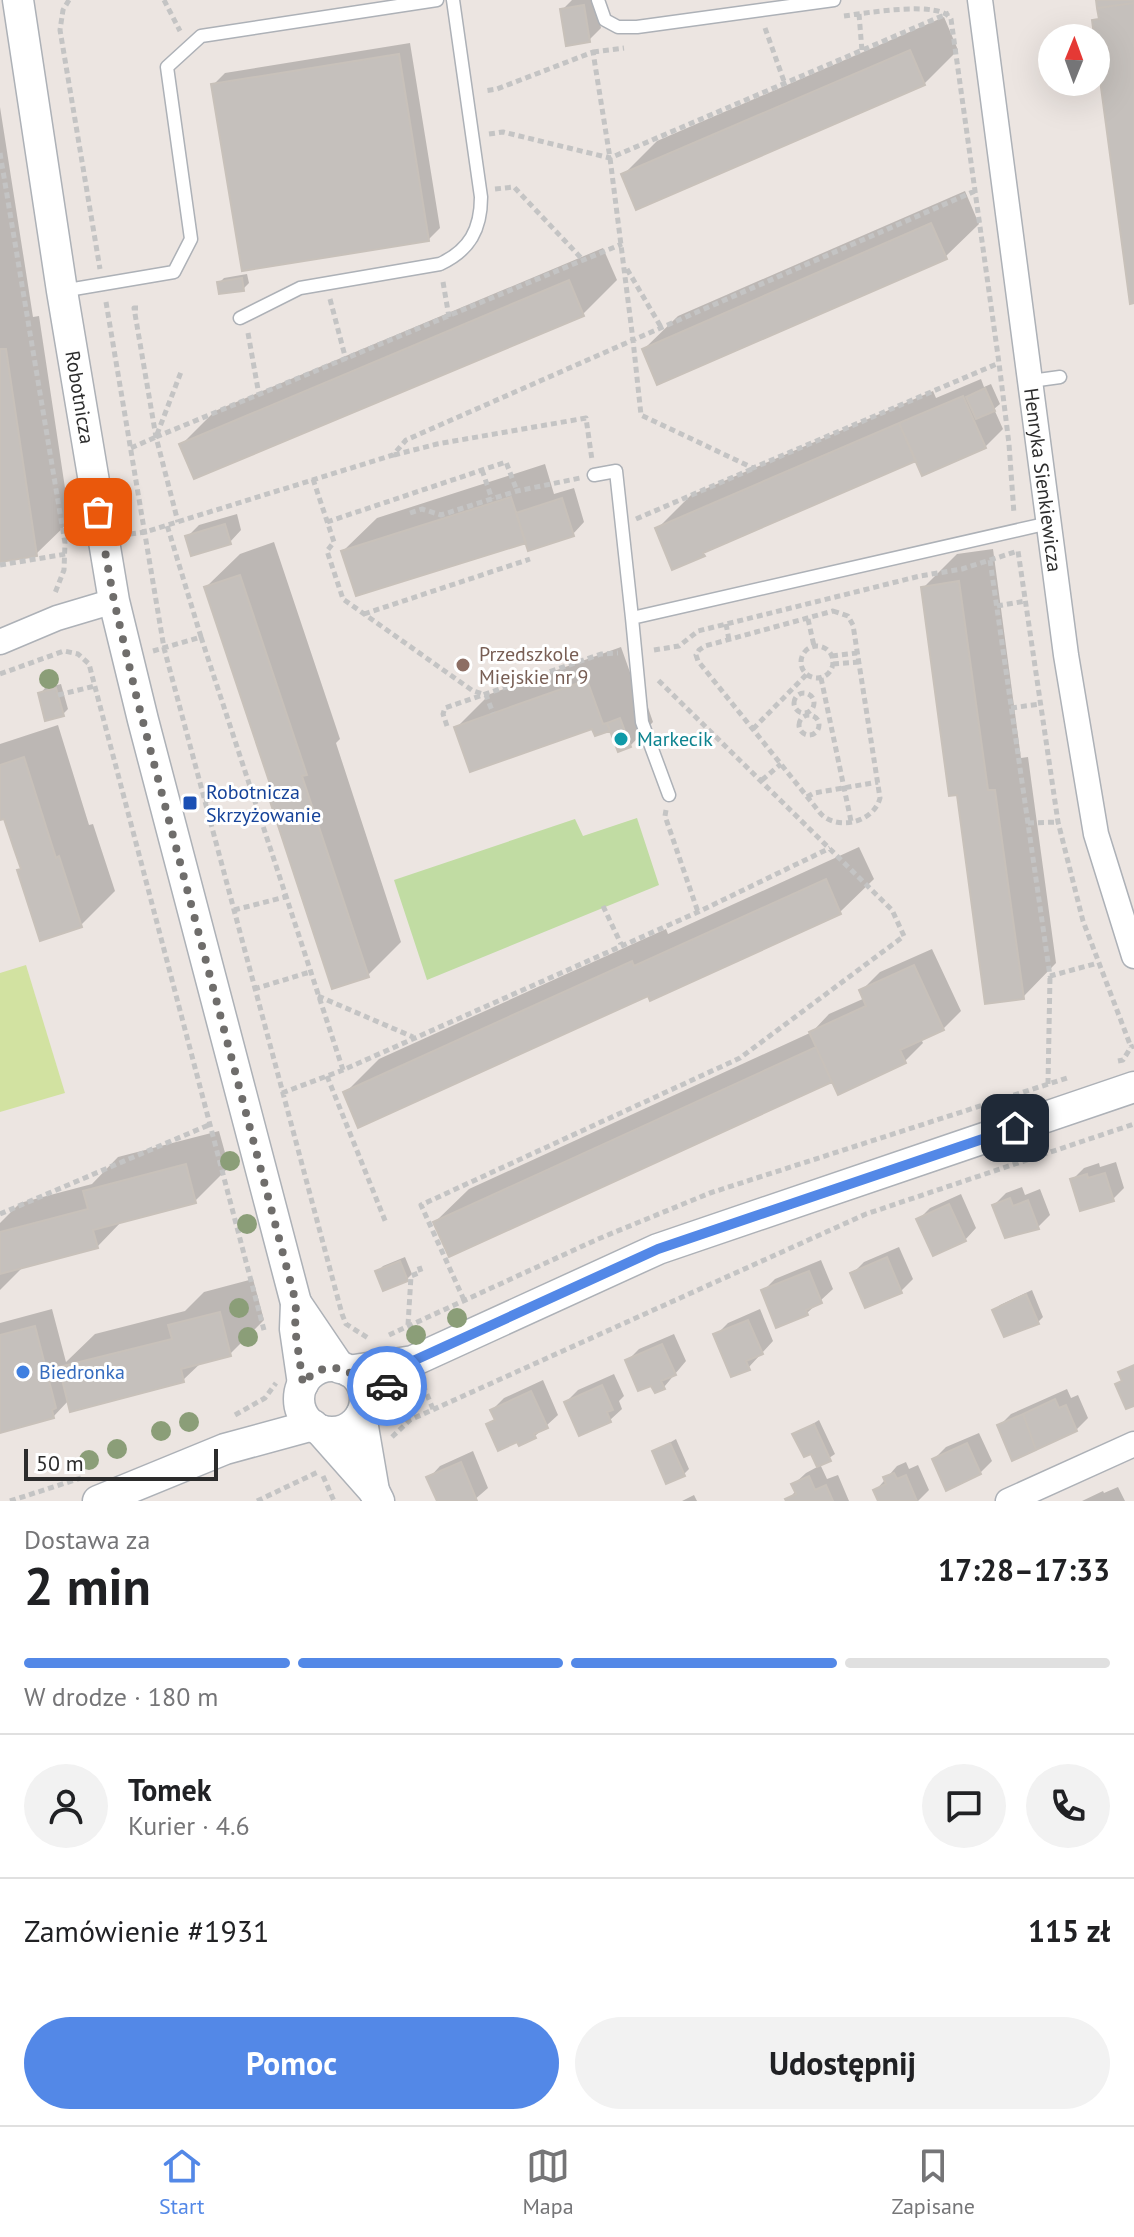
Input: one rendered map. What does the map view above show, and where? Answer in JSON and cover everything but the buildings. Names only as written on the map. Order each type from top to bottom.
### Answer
[{"type":"street","name":"Robotnicza","points":[[18,0],[62,291],[114,601],[296,1303],[295,1329],[302,1403]]},
{"type":"street","name":"Henryka Sienkiewicza","points":[[980,0],[1066,655],[1096,834],[1134,956]]},
{"type":"street","points":[[0,642],[57,618],[114,601]]},
{"type":"street","points":[[302,1403],[327,1432],[346,1429],[415,1367],[658,1249],[1134,1087]]},
{"type":"street","name":"Robotnicza","points":[[296,1303],[344,1369]]},
{"type":"street","points":[[93,1488],[225,1449],[302,1403],[319,1369],[415,1367]]},
{"type":"street","points":[[344,1369],[363,1387],[362,1412],[377,1496]]},
{"type":"street","points":[[302,1403],[377,1496]]},
{"type":"street","points":[[1008,1501],[1134,1444]]},
{"type":"lane","points":[[62,291],[174,272],[191,239],[167,67],[201,36],[437,0]]},
{"type":"lane","points":[[243,317],[300,288],[440,264],[455,257],[476,233],[481,213],[480,190],[453,0]]},
{"type":"lane","points":[[598,0],[605,20],[618,27],[637,27],[834,0]]},
{"type":"lane","points":[[1031,381],[1060,377]]},
{"type":"lane","points":[[594,475],[616,471],[642,722],[669,795]]},
{"type":"lane","points":[[632,618],[1049,523]]},
{"type":"path","points":[[69,0],[60,24],[62,43],[164,648],[342,1314]]},
{"type":"path","points":[[164,0],[172,16]]},
{"type":"path","points":[[844,16],[924,5],[949,13]]},
{"type":"path","points":[[472,137],[503,132],[610,158],[949,13]]},
{"type":"path","points":[[949,13],[999,363],[1018,551],[1058,822],[1083,921],[1131,1047],[1134,1046]]},
{"type":"path","points":[[859,14],[862,51]]},
{"type":"path","points":[[754,30],[780,26]]},
{"type":"path","points":[[765,28],[785,84]]},
{"type":"path","points":[[466,93],[497,89],[593,52],[639,45]]},
{"type":"path","points":[[593,52],[625,265],[641,415],[753,468]]},
{"type":"path","points":[[0,153],[65,543],[64,570],[50,599]]},
{"type":"path","points":[[480,190],[514,187],[583,260]]},
{"type":"path","points":[[393,455],[406,440],[975,191]]},
{"type":"path","points":[[131,448],[622,244]]},
{"type":"path","points":[[440,264],[449,317]]},
{"type":"path","points":[[625,265],[661,327]]},
{"type":"path","points":[[327,283],[333,319],[346,360]]},
{"type":"path","points":[[138,308],[134,308],[156,437],[178,522]]},
{"type":"path","points":[[243,317],[259,395]]},
{"type":"path","points":[[622,525],[999,363]]},
{"type":"path","points":[[156,437],[181,372]]},
{"type":"path","points":[[65,543],[145,532],[437,444],[586,418],[594,475],[517,491],[441,515],[422,509],[410,513]]},
{"type":"path","points":[[327,522],[506,462],[517,491]]},
{"type":"path","points":[[482,470],[492,499]]},
{"type":"path","points":[[313,479],[334,542],[327,551],[343,599],[473,691],[486,695]]},
{"type":"path","points":[[167,525],[343,1070]]},
{"type":"path","points":[[653,663],[652,650],[679,646],[698,631],[920,576],[962,569],[1018,551]]},
{"type":"path","points":[[0,565],[66,554]]},
{"type":"path","points":[[364,614],[530,559]]},
{"type":"path","points":[[990,560],[1050,976],[1048,1084]]},
{"type":"path","points":[[997,606],[1026,601]]},
{"type":"path","points":[[833,611],[848,616],[853,625],[880,798],[870,816],[831,823],[807,797],[697,658],[697,652],[702,647],[729,640],[833,611]]},
{"type":"path","points":[[808,619],[814,646]]},
{"type":"path","points":[[726,624],[729,640]]},
{"type":"path","points":[[164,648],[201,637]]},
{"type":"path","points":[[814,646],[825,648],[832,656],[830,672],[821,678],[807,674],[802,666],[803,655],[814,646]]},
{"type":"path","points":[[0,674],[54,653],[73,651],[89,664],[266,1337]]},
{"type":"path","points":[[832,656],[857,653]]},
{"type":"path","points":[[447,726],[443,714],[445,708],[601,654]]},
{"type":"path","points":[[833,664],[859,662]]},
{"type":"path","points":[[753,729],[807,674]]},
{"type":"path","points":[[464,1300],[421,1205],[740,1058],[904,936],[892,910],[654,676]]},
{"type":"path","points":[[821,678],[851,821]]},
{"type":"path","points":[[58,695],[95,686]]},
{"type":"path","points":[[791,690],[797,695]]},
{"type":"path","points":[[797,695],[795,708],[806,715],[816,718],[819,724],[816,733],[803,734],[799,728],[801,719],[806,715],[814,707],[813,697],[807,693],[797,695]]},
{"type":"path","points":[[486,695],[493,713]]},
{"type":"path","points":[[1011,708],[1040,704]]},
{"type":"path","points":[[762,780],[781,764]]},
{"type":"path","points":[[807,797],[814,793],[878,782]]},
{"type":"path","points":[[204,801],[251,789]]},
{"type":"path","points":[[669,795],[665,816],[698,912]]},
{"type":"path","points":[[1028,823],[1058,822]]},
{"type":"path","points":[[282,1093],[343,1070],[698,912],[831,848]]},
{"type":"path","points":[[234,910],[285,897]]},
{"type":"path","points":[[603,906],[621,944]]},
{"type":"path","points":[[1050,976],[1098,963]]},
{"type":"path","points":[[254,989],[310,972]]},
{"type":"path","points":[[318,996],[414,1037]]},
{"type":"path","points":[[327,1076],[386,1223]]},
{"type":"path","points":[[0,1214],[211,1124]]},
{"type":"path","points":[[389,1441],[397,1429],[433,1409],[866,1214],[1134,1124]]},
{"type":"path","points":[[408,1326],[411,1276],[421,1272],[419,1266]]},
{"type":"path","points":[[415,1367],[433,1409]]},
{"type":"path","points":[[228,1419],[265,1398],[273,1389],[302,1403]]},
{"type":"path","points":[[257,1501],[320,1471]]},
{"type":"path","points":[[10,1501],[93,1488]]},
{"type":"green space","points":[[637,818],[659,885],[427,980],[394,880],[575,819],[583,836]]},
{"type":"green space","points":[[26,965],[65,1093],[0,1112],[0,973]]},
{"type":"way so far","points":[[98,512],[114,601],[137,699],[296,1303],[295,1329],[303,1384],[319,1369],[328,1367],[348,1371],[363,1387],[364,1408],[387,1386]]},
{"type":"place","name":"Przedszkole Miejskie nr 9","points":[[463,665]]},
{"type":"place","name":"Markecik","points":[[621,739]]},
{"type":"place","name":"Robotnicza Skrzyżowanie","points":[[190,803]]},
{"type":"place","name":"Biedronka","points":[[23,1372]]},
{"type":"route","points":[[387,1386],[413,1361],[658,1249],[1015,1128]]}]
